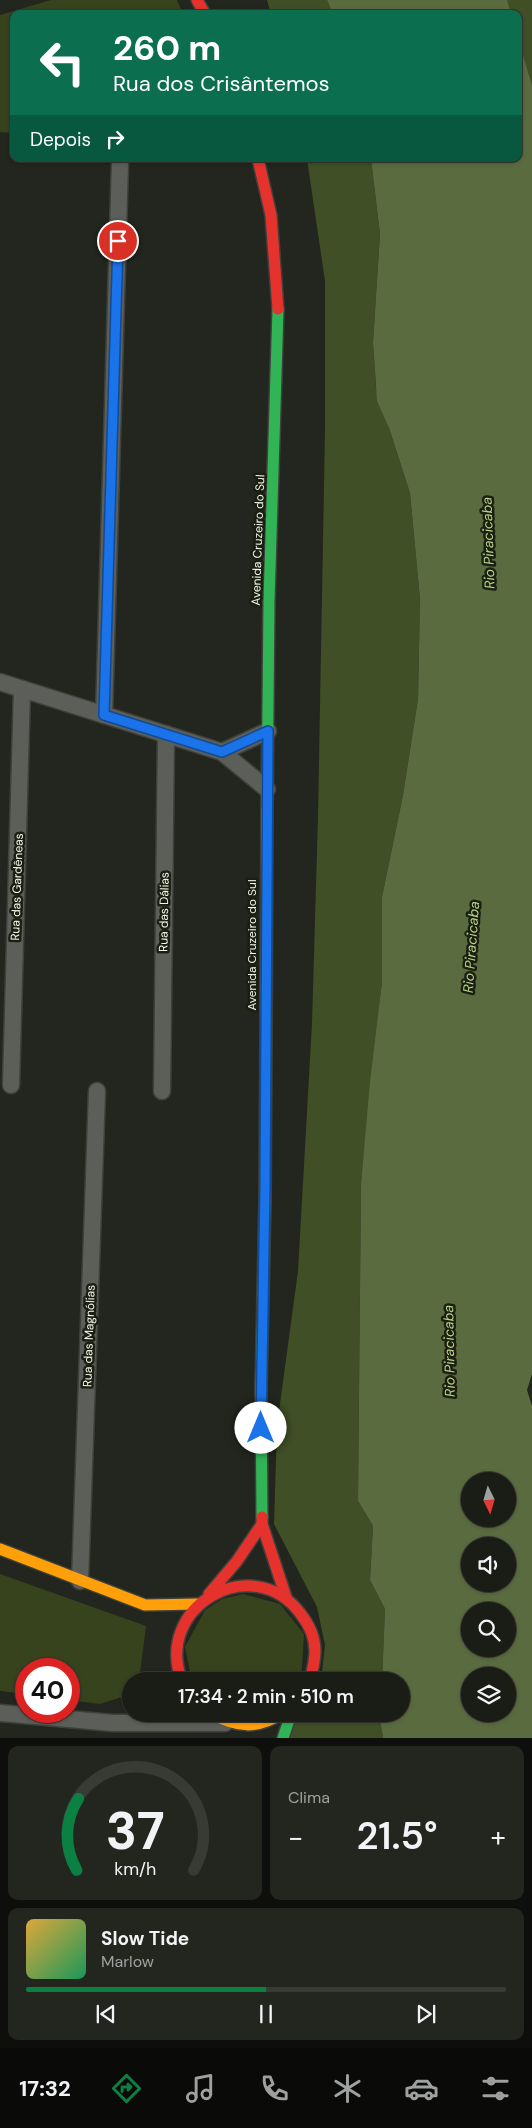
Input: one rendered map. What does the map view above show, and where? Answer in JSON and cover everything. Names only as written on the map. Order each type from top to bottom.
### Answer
[{"type":"street","points":[[104,715],[120,162]]},
{"type":"street","name":"Avenida Cruzeiro do Sul","points":[[259,162],[272,215],[278,310],[267,789],[265,1185],[261,1389],[262,1524],[286,1597]]},
{"type":"street","points":[[0,682],[222,752],[267,789]]},
{"type":"street","name":"Rua das Gardêneas","points":[[11,1085],[22,689]]},
{"type":"street","points":[[222,752],[268,731]]},
{"type":"street","name":"Rua das Dálias","points":[[162,1091],[166,734]]},
{"type":"street","name":"Rua das Magnólias","points":[[80,1582],[97,1091]]},
{"type":"street","points":[[178,1672],[176,1632],[187,1616],[237,1561],[262,1524]]},
{"type":"street","points":[[0,1549],[80,1582],[146,1605],[198,1604]]},
{"type":"street","points":[[207,1596],[230,1587],[252,1585],[286,1597],[308,1621],[316,1643],[316,1667],[314,1672]]},
{"type":"street","points":[[146,1605],[159,1617]]},
{"type":"street","points":[[0,1713],[114,1723],[234,1724],[264,1722]]},
{"type":"street","points":[[114,1723],[122,1720]]},
{"type":"street","points":[[230,1722],[234,1724],[247,1738]]},
{"type":"street","points":[[283,1738],[288,1722]]},
{"type":"shaded area","points":[[51,0],[177,0],[181,10],[17,10]]},
{"type":"shaded area","points":[[267,0],[327,0],[331,10],[270,10]]},
{"type":"shaded area","points":[[506,0],[532,0],[532,92],[522,56],[522,10],[509,10]]},
{"type":"shaded area","points":[[10,12],[10,133],[0,132],[0,15]]},
{"type":"shaded area","points":[[307,162],[371,162],[380,234],[373,342],[376,388],[410,493],[420,599],[418,699],[403,795],[382,897],[382,982],[361,1184],[358,1501],[373,1526],[370,1580],[385,1609],[382,1672],[322,1672],[325,1645],[317,1607],[274,1524],[277,1426],[298,1271],[312,1023],[325,429],[325,281]]},
{"type":"shaded area","points":[[0,1574],[146,1626],[140,1672],[122,1672],[122,1697],[100,1704],[80,1701],[80,1658],[15,1658],[15,1693],[0,1691]]},
{"type":"shaded area","points":[[243,1594],[280,1604],[304,1634],[302,1672],[190,1672],[185,1647],[205,1610],[222,1599]]},
{"type":"shaded area","points":[[294,1722],[380,1722],[383,1738],[289,1738]]},
{"type":"water","points":[[327,0],[507,0],[510,10],[331,10]]},
{"type":"water","name":"Rio Piracicaba","points":[[522,51],[532,86],[532,1374],[527,1390],[532,1406],[532,1738],[383,1738],[380,1722],[410,1722],[410,1672],[382,1672],[385,1609],[370,1580],[373,1526],[358,1501],[361,1184],[370,1082],[382,982],[382,897],[403,795],[418,699],[420,599],[410,493],[389,428],[377,401],[373,342],[380,234],[371,162],[522,162]]},
{"type":"traffic: fast","points":[[267,810],[269,601],[278,309]]},
{"type":"traffic: fast","points":[[262,1517],[261,1389],[265,1201]]},
{"type":"traffic: fast","points":[[283,1738],[288,1722]]},
{"type":"traffic: slow","points":[[266,1039],[267,810]]},
{"type":"traffic: slow","points":[[0,1549],[145,1605],[198,1604]]},
{"type":"traffic: slow","points":[[230,1722],[247,1725],[264,1722]]},
{"type":"traffic: jam","points":[[197,0],[203,10]]},
{"type":"traffic: jam","points":[[259,162],[271,215],[278,309]]},
{"type":"traffic: jam","points":[[265,1201],[266,1039]]},
{"type":"traffic: jam","points":[[262,1517],[262,1524],[286,1597]]},
{"type":"traffic: jam","points":[[209,1594],[237,1561],[262,1524]]},
{"type":"traffic: jam","points":[[180,1672],[177,1654],[181,1630],[194,1610],[212,1596],[234,1587],[257,1587],[280,1595],[300,1613],[314,1641],[315,1651],[312,1672]]},
{"type":"route","points":[[118,241],[104,715],[222,752],[268,731],[265,1185],[261,1428]]}]
